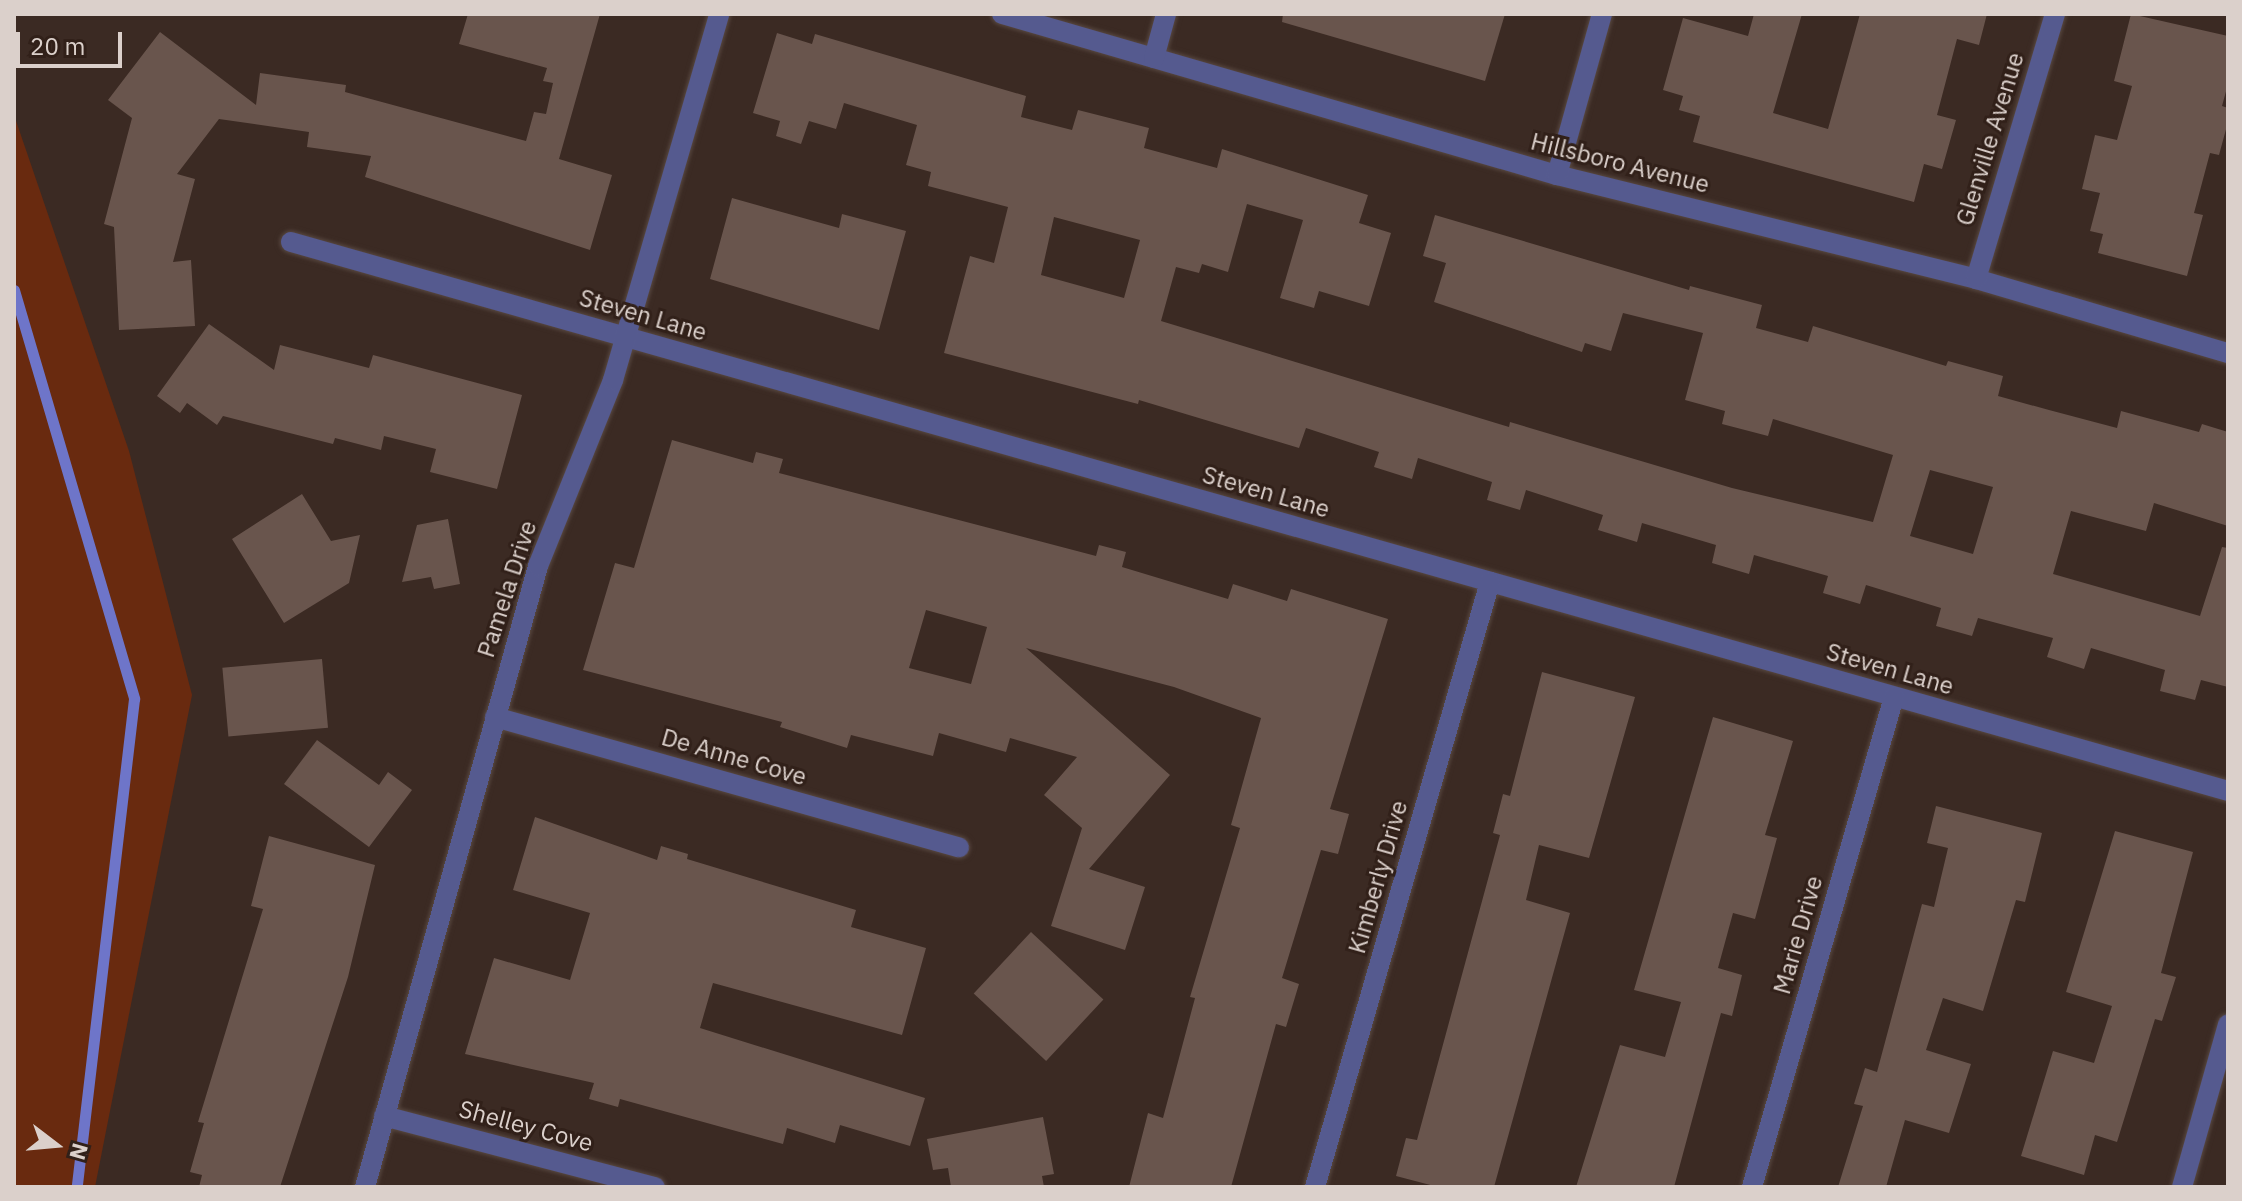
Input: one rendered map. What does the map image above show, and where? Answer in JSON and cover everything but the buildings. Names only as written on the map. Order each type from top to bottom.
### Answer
[{"type":"street","name":"Pamela Drive","points":[[365,1187],[538,566],[625,337],[719,14]]},
{"type":"street","name":"Hillsboro Avenue","points":[[1002,14],[1557,175],[1976,279],[2228,353]]},
{"type":"street","points":[[1154,58],[1166,14]]},
{"type":"street","points":[[1557,175],[1602,14]]},
{"type":"street","name":"Glenville Avenue","points":[[1976,279],[2055,14]]},
{"type":"street","name":"Steven Lane","points":[[291,242],[2228,791]]},
{"type":"street","name":"Kimberly Drive","points":[[1315,1187],[1490,582]]},
{"type":"street","name":"Marie Drive","points":[[1752,1187],[1894,697]]},
{"type":"street","name":"De Anne Cove","points":[[495,717],[959,847]]},
{"type":"street","points":[[2182,1187],[2228,1024]]},
{"type":"street","name":"Shelley Cove","points":[[384,1116],[655,1187]]},
{"type":"shaded area","points":[[14,115],[129,451],[192,695],[95,1187],[14,1187]]},
{"type":"waterway","points":[[14,290],[134,699],[77,1187]]}]
